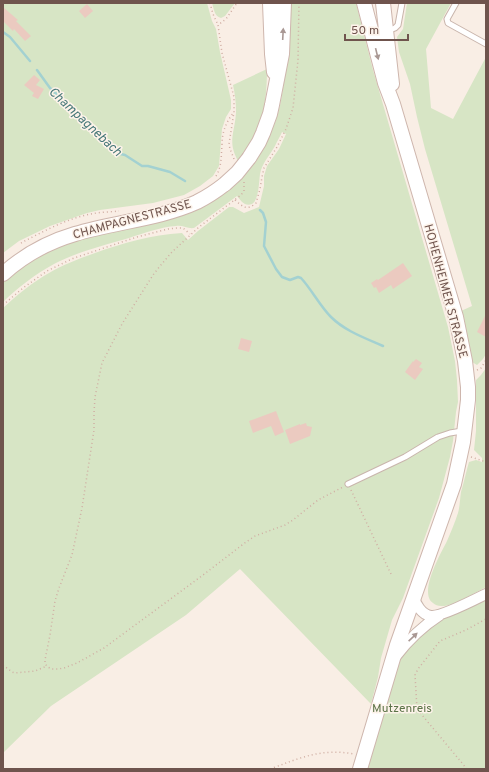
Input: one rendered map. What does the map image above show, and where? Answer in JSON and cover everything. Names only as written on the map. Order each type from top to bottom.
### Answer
[{"type":"main road","name":"CHAMPAGNESTRASSE","points":[[270,3],[275,87]]},
{"type":"main road","name":"CHAMPAGNESTRASSE","points":[[3,274],[27,255],[49,243],[85,231],[167,212],[204,199],[219,181],[237,173],[259,142],[267,123],[282,54],[284,3]]},
{"type":"main road","name":"HOHENHEIMER STRASSE","points":[[360,769],[391,664],[454,484],[461,454],[468,406],[468,387],[465,361],[456,317],[393,104],[385,83],[364,3]]},
{"type":"main road","name":"HOHENHEIMER STRASSE","points":[[383,3],[392,78],[393,104]]},
{"type":"street","points":[[391,664],[409,640],[428,623],[440,615],[486,594]]},
{"type":"street","points":[[414,596],[419,608],[425,614],[431,616],[440,615]]},
{"type":"lane","points":[[372,35],[394,28],[398,25],[402,3]]},
{"type":"lane","points":[[456,3],[447,19],[448,23],[486,44]]},
{"type":"lane","points":[[348,484],[405,457],[438,437],[465,431]]},
{"type":"path","points":[[210,3],[218,25],[222,53],[234,97],[234,112],[229,144],[234,160]]},
{"type":"path","points":[[218,25],[226,19],[238,3]]},
{"type":"path","points":[[299,3],[298,60],[294,102],[288,122],[277,147],[264,168],[258,200],[255,205],[249,208],[245,208],[235,200],[190,234],[167,257],[153,275],[122,324],[101,366],[94,403],[94,430],[83,502],[72,555],[55,601],[45,664],[54,669],[64,668],[77,663],[104,648],[251,539],[285,525],[327,494],[348,484],[391,574]]},
{"type":"path","points":[[219,181],[218,173],[224,130],[228,119],[234,112]]},
{"type":"path","points":[[21,243],[50,229],[85,215],[125,211]]},
{"type":"path","points":[[3,305],[40,276],[54,267],[74,258],[137,237],[168,229],[183,228],[190,234]]},
{"type":"path","points":[[461,454],[486,462]]},
{"type":"path","points":[[466,769],[418,709],[415,675],[440,641],[466,630],[486,619]]},
{"type":"path","points":[[3,665],[15,673],[35,671],[47,666]]},
{"type":"path","points":[[270,769],[304,757],[325,752],[341,752],[364,755]]},
{"type":"green space","points":[[3,3],[207,3],[216,29],[231,100],[231,109],[226,117],[222,129],[219,166],[213,176],[200,186],[184,195],[153,203],[87,213],[50,226],[19,241],[3,253]]},
{"type":"green space","points":[[212,3],[235,3],[225,16],[221,18],[216,14]]},
{"type":"green space","points":[[289,3],[356,3],[373,70],[448,327],[455,361],[458,402],[450,457],[439,498],[403,598],[392,620],[381,658],[371,704],[240,569],[186,615],[51,706],[3,753],[3,308],[37,280],[66,264],[106,249],[148,238],[182,233],[188,240],[229,207],[233,207],[244,213],[259,207],[267,166],[279,149],[286,134],[282,132],[262,166],[256,199],[252,204],[245,204],[237,196],[194,228],[179,226],[158,229],[72,256],[41,272],[21,286],[3,302],[3,280],[41,253],[238,181],[261,153],[272,130],[280,107],[287,49]]},
{"type":"green space","points":[[407,3],[451,3],[426,49],[431,108],[453,119],[486,57],[486,354],[477,365],[472,362],[461,311],[472,306],[425,149],[410,84],[399,52],[397,37],[403,29]]},
{"type":"green space","points":[[267,69],[266,94],[262,118],[252,142],[244,155],[238,161],[232,142],[236,112],[233,85]]},
{"type":"green space","points":[[486,368],[486,587],[457,602],[446,606],[439,606],[434,604],[429,598],[429,582],[458,513],[461,492],[469,462],[476,460],[482,462],[482,458],[474,450],[476,431],[476,380]]},
{"type":"green space","name":"Mutzenreis","points":[[486,598],[486,769],[364,769],[398,664],[405,652],[414,641],[444,618]]},
{"type":"building","points":[[87,4],[93,11],[85,18],[79,11]]},
{"type":"building","points":[[3,7],[18,20],[16,21],[31,36],[25,41],[14,29],[13,31],[3,21]]},
{"type":"building","points":[[34,75],[40,80],[36,85],[44,89],[38,99],[32,96],[34,93],[24,85]]},
{"type":"building","points":[[403,263],[412,276],[393,289],[391,285],[379,293],[376,287],[374,288],[371,283]]},
{"type":"building","points":[[486,314],[486,337],[477,332]]},
{"type":"building","points":[[241,338],[252,341],[249,352],[238,349]]},
{"type":"building","points":[[416,359],[422,363],[419,367],[423,369],[415,380],[405,372]]},
{"type":"building","points":[[276,411],[284,432],[275,436],[271,426],[253,433],[249,421]]},
{"type":"building","points":[[306,423],[307,426],[312,427],[310,436],[290,444],[285,430]]},
{"type":"waterway","name":"Champagnebach","points":[[3,32],[10,37],[30,61]]},
{"type":"waterway","name":"Champagnebach","points":[[37,70],[50,88],[88,124],[100,132],[104,139],[112,145],[116,153],[125,155],[142,166],[148,166],[170,172],[185,181]]},
{"type":"waterway","name":"Champagnebach","points":[[260,210],[263,213],[266,222],[264,246],[282,277],[290,280],[298,277],[301,278],[327,313],[337,322],[356,334],[383,346]]}]
